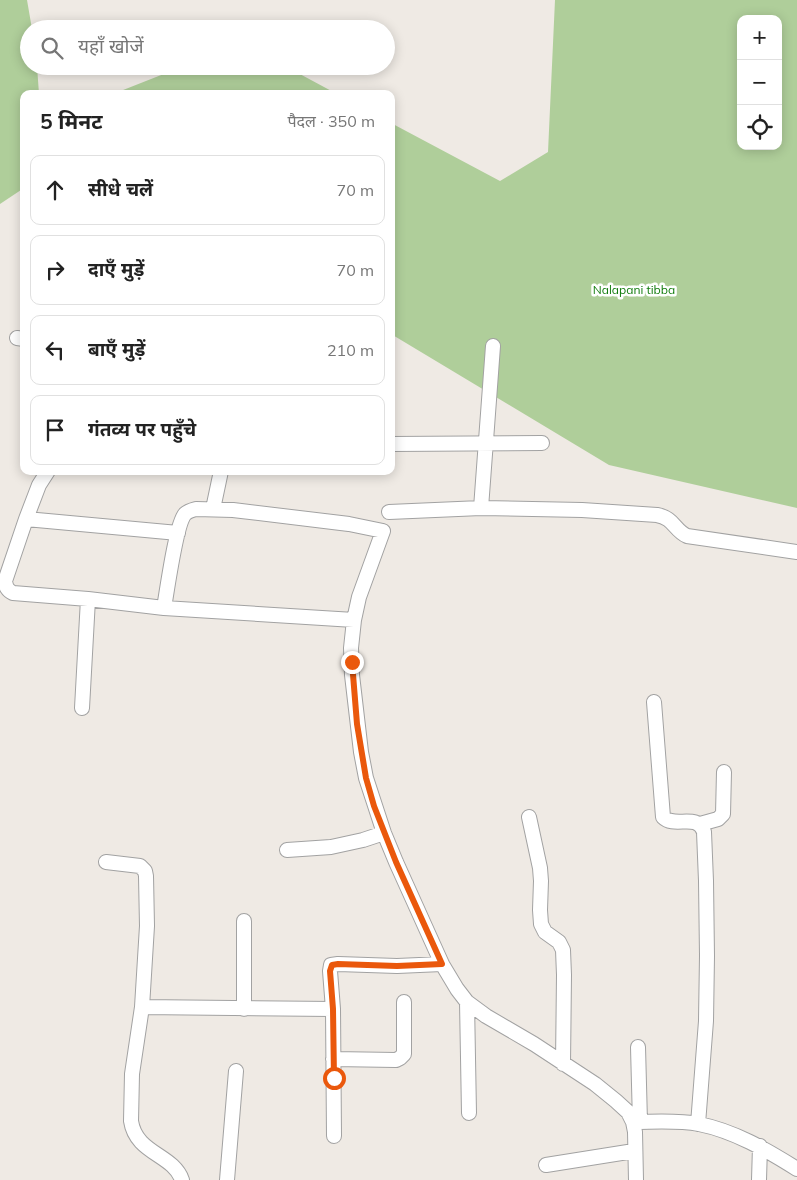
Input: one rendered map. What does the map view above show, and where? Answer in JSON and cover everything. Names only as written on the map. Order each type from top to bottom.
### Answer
[{"type":"street","points":[[482,508],[494,346]]},
{"type":"street","points":[[395,444],[542,443]]},
{"type":"street","points":[[45,475],[39,485],[26,519],[5,581],[6,588],[13,593],[164,608],[354,620]]},
{"type":"street","points":[[213,509],[220,475]]},
{"type":"street","points":[[389,512],[482,508],[582,510],[656,515],[667,518],[687,536],[797,552]]},
{"type":"street","points":[[164,608],[178,533],[186,513],[196,509],[233,510],[349,524],[383,531],[364,581],[351,640],[352,675],[361,752],[366,778],[384,834],[442,964],[467,1002],[594,1084],[616,1101],[636,1122]]},
{"type":"street","points":[[26,519],[178,533]]},
{"type":"street","points":[[82,708],[88,599]]},
{"type":"street","points":[[654,702],[664,817],[671,821],[697,822],[700,824],[721,818],[723,814],[724,772]]},
{"type":"street","points":[[529,817],[540,874],[541,924],[545,932],[559,942],[562,950],[564,975],[563,1064]]},
{"type":"street","points":[[698,1124],[706,1021],[707,956],[704,832],[700,824]]},
{"type":"street","points":[[287,850],[331,846],[384,834]]},
{"type":"street","points":[[106,862],[137,865],[145,871],[147,926],[142,1007],[132,1074],[132,1128],[138,1140],[175,1168],[182,1180]]},
{"type":"street","points":[[244,921],[244,1009]]},
{"type":"street","points":[[334,1136],[333,1009],[330,971],[332,965],[397,966],[442,964]]},
{"type":"street","points":[[333,1059],[396,1060],[400,1058],[404,1054],[404,1002]]},
{"type":"street","points":[[467,1002],[468,1113]]},
{"type":"street","points":[[142,1007],[333,1009]]},
{"type":"street","points":[[636,1180],[634,1151],[638,1047]]},
{"type":"street","points":[[227,1180],[236,1070]]},
{"type":"street","points":[[636,1122],[698,1124],[718,1129],[760,1146],[797,1169],[796,1180]]},
{"type":"street","points":[[759,1180],[760,1146]]},
{"type":"street","points":[[546,1164],[634,1151]]},
{"type":"green space","points":[[0,0],[27,0],[30,20],[20,20],[20,75],[38,75],[39,90],[20,90],[20,191],[0,204]]},
{"type":"green space","name":"Nalapani tibba","points":[[555,0],[797,0],[797,508],[609,465],[395,336],[395,125],[500,181],[548,152]]},
{"type":"green space","points":[[161,75],[302,75],[330,90],[123,90]]},
{"type":"route","points":[[334,1078],[333,1009],[330,971],[332,965],[414,966],[442,964],[396,862],[374,806],[361,752],[352,662]]}]
